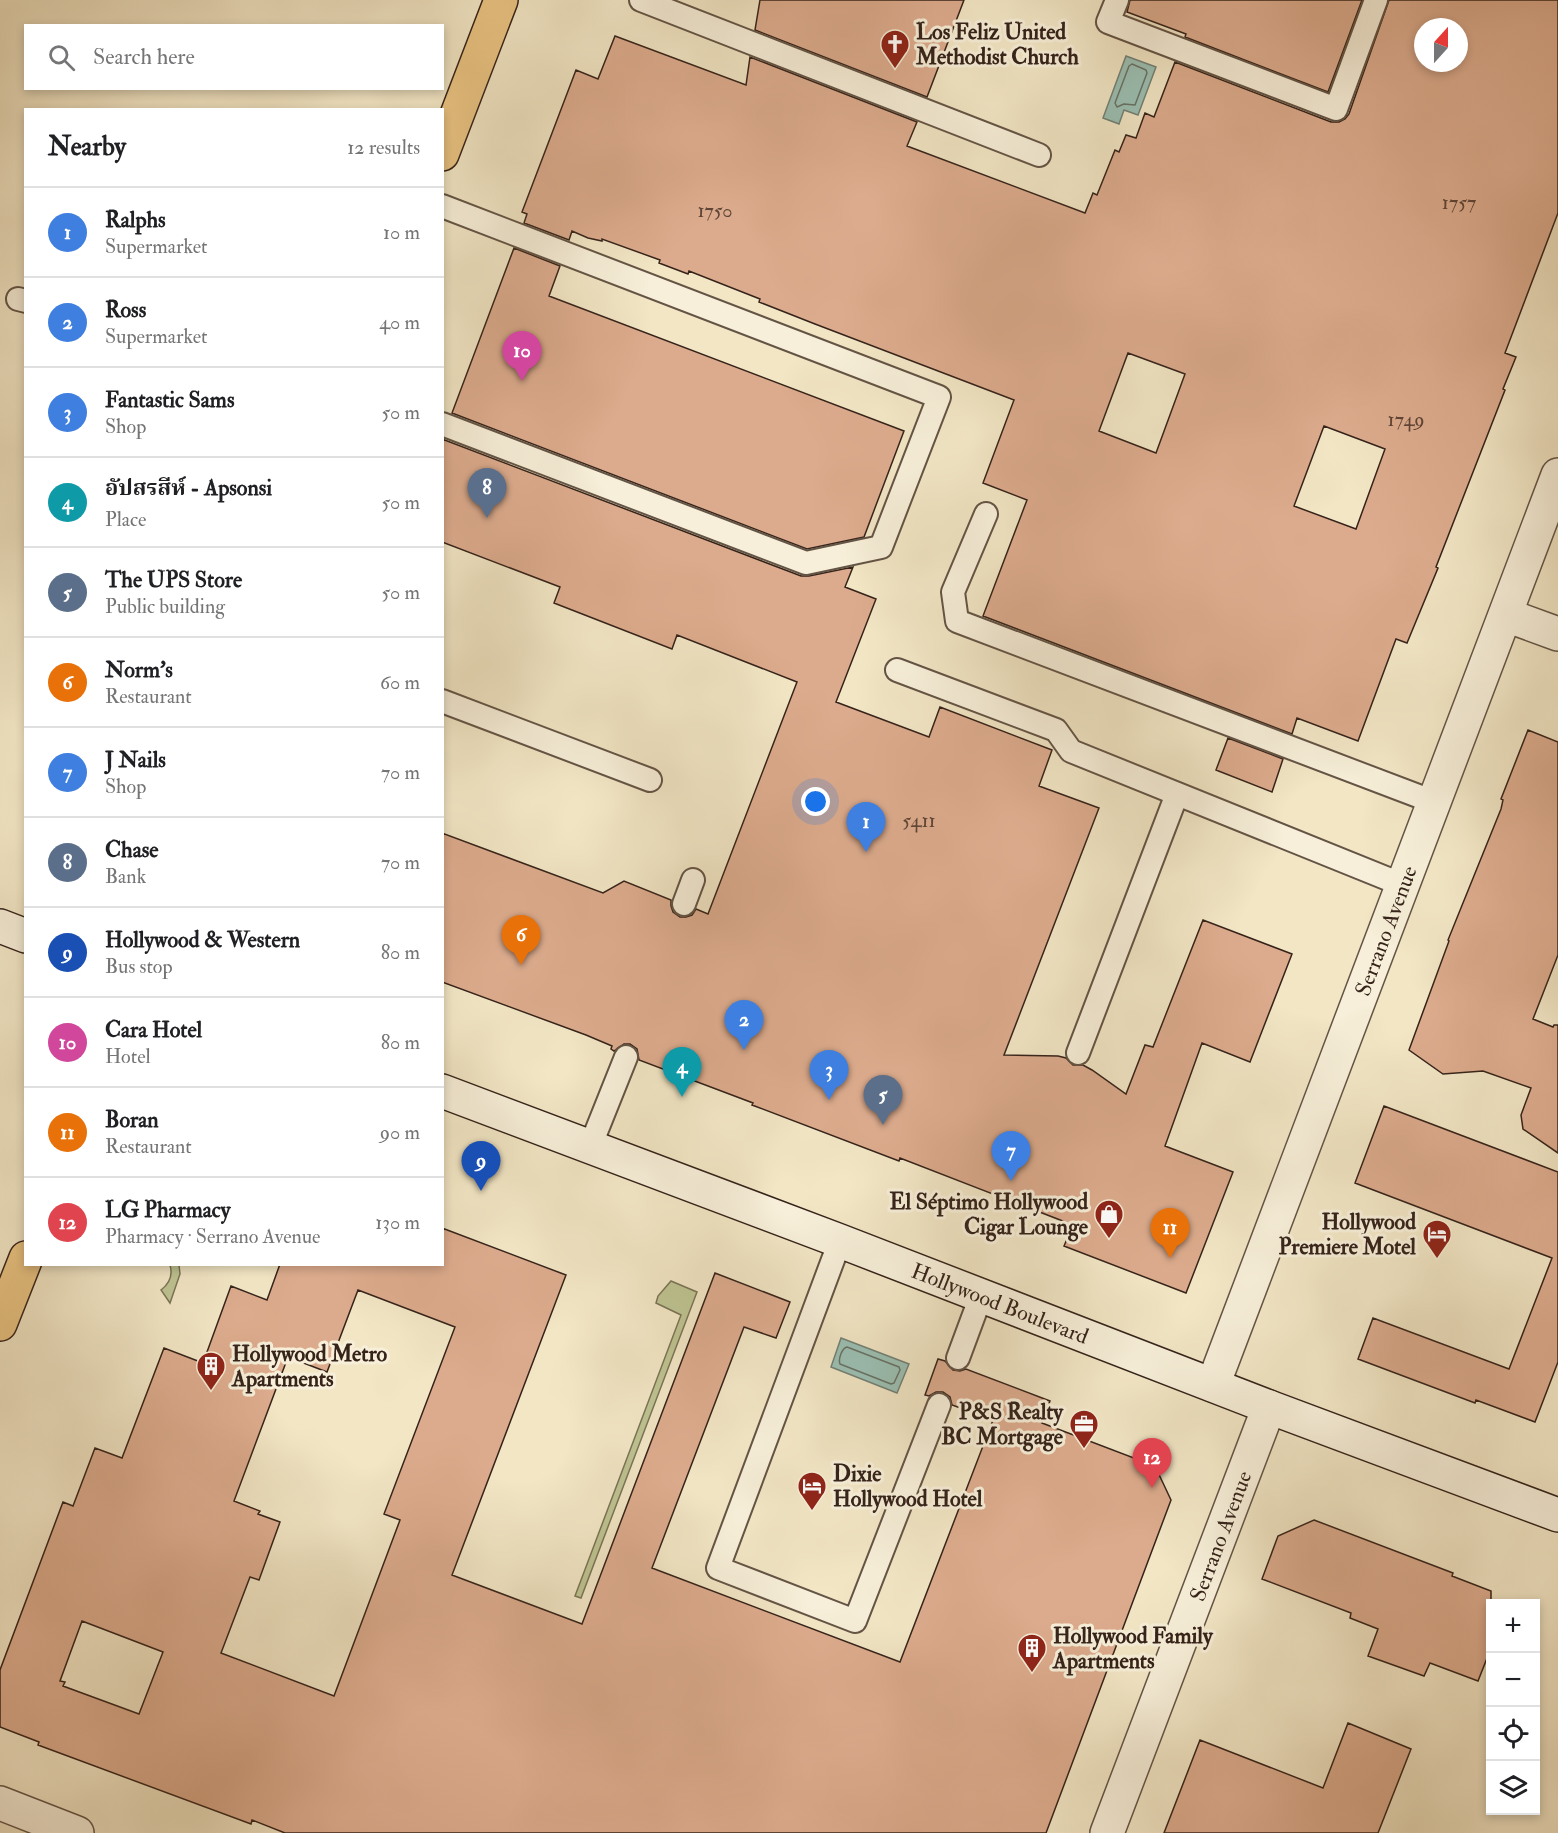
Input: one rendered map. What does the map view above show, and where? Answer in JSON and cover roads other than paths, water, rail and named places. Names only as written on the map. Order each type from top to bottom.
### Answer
[{"type":"main road","points":[[444,149],[501,0]]},
{"type":"main road","points":[[0,1324],[24,1263]]},
{"type":"street","name":"Serrano Avenue","points":[[1213,1385],[1558,475]]},
{"type":"street","points":[[1506,615],[1558,634]]},
{"type":"street","points":[[0,926],[24,935]]},
{"type":"street","name":"Hollywood Boulevard","points":[[444,1092],[1558,1515]]},
{"type":"street","name":"Serrano Avenue","points":[[1107,1833],[1269,1407]]},
{"type":"street","points":[[0,1803],[77,1833]]},
{"type":"lane","points":[[641,0],[1039,156]]},
{"type":"lane","points":[[1117,0],[1108,22],[1336,109],[1376,0]]},
{"type":"lane","points":[[444,207],[939,397],[881,547],[806,562],[444,425]]},
{"type":"lane","points":[[986,514],[953,592],[957,621],[1434,802]]},
{"type":"lane","points":[[897,670],[1056,730],[1071,751],[1403,885]]},
{"type":"lane","points":[[444,702],[650,780]]},
{"type":"lane","points":[[1078,1053],[1177,794]]},
{"type":"lane","points":[[684,904],[693,880]]},
{"type":"lane","points":[[590,1147],[626,1057]]},
{"type":"lane","points":[[840,1241],[717,1568],[855,1621],[939,1405]]},
{"type":"lane","points":[[958,1358],[981,1296]]},
{"type":"water","points":[[1126,56],[1156,67],[1138,115],[1124,110],[1119,124],[1103,118]]},
{"type":"water","points":[[841,1338],[909,1364],[897,1393],[831,1367]]},
{"type":"place","name":"Los Feliz United Methodist Church","points":[[895,70]]},
{"type":"place","name":"Cara Hotel","points":[[522,381]]},
{"type":"place","name":"Chase","points":[[487,518]]},
{"type":"place","name":"Ralphs","points":[[866,852]]},
{"type":"place","name":"Norm's","points":[[521,965]]},
{"type":"place","name":"Ross","points":[[744,1050]]},
{"type":"place","name":"อัปสรสีห์ - Apsonsi","points":[[682,1097]]},
{"type":"place","name":"Fantastic Sams","points":[[829,1100]]},
{"type":"place","name":"The UPS Store","points":[[883,1125]]},
{"type":"place","name":"J Nails","points":[[1011,1181]]},
{"type":"place","name":"Hollywood & Western","points":[[481,1191]]},
{"type":"place","name":"El Séptimo Hollywood Cigar Lounge","points":[[1109,1240]]},
{"type":"place","name":"Boran","points":[[1170,1258]]},
{"type":"place","name":"Hollywood Premiere Motel","points":[[1437,1260]]},
{"type":"place","name":"Hollywood Metro Apartments","points":[[211,1392]]},
{"type":"place","name":"P&S Realty BC Mortgage","points":[[1084,1450]]},
{"type":"place","name":"LG Pharmacy","points":[[1152,1488]]},
{"type":"place","name":"Dixie Hollywood Hotel","points":[[812,1512]]},
{"type":"place","name":"Hollywood Family Apartments","points":[[1032,1674]]}]
